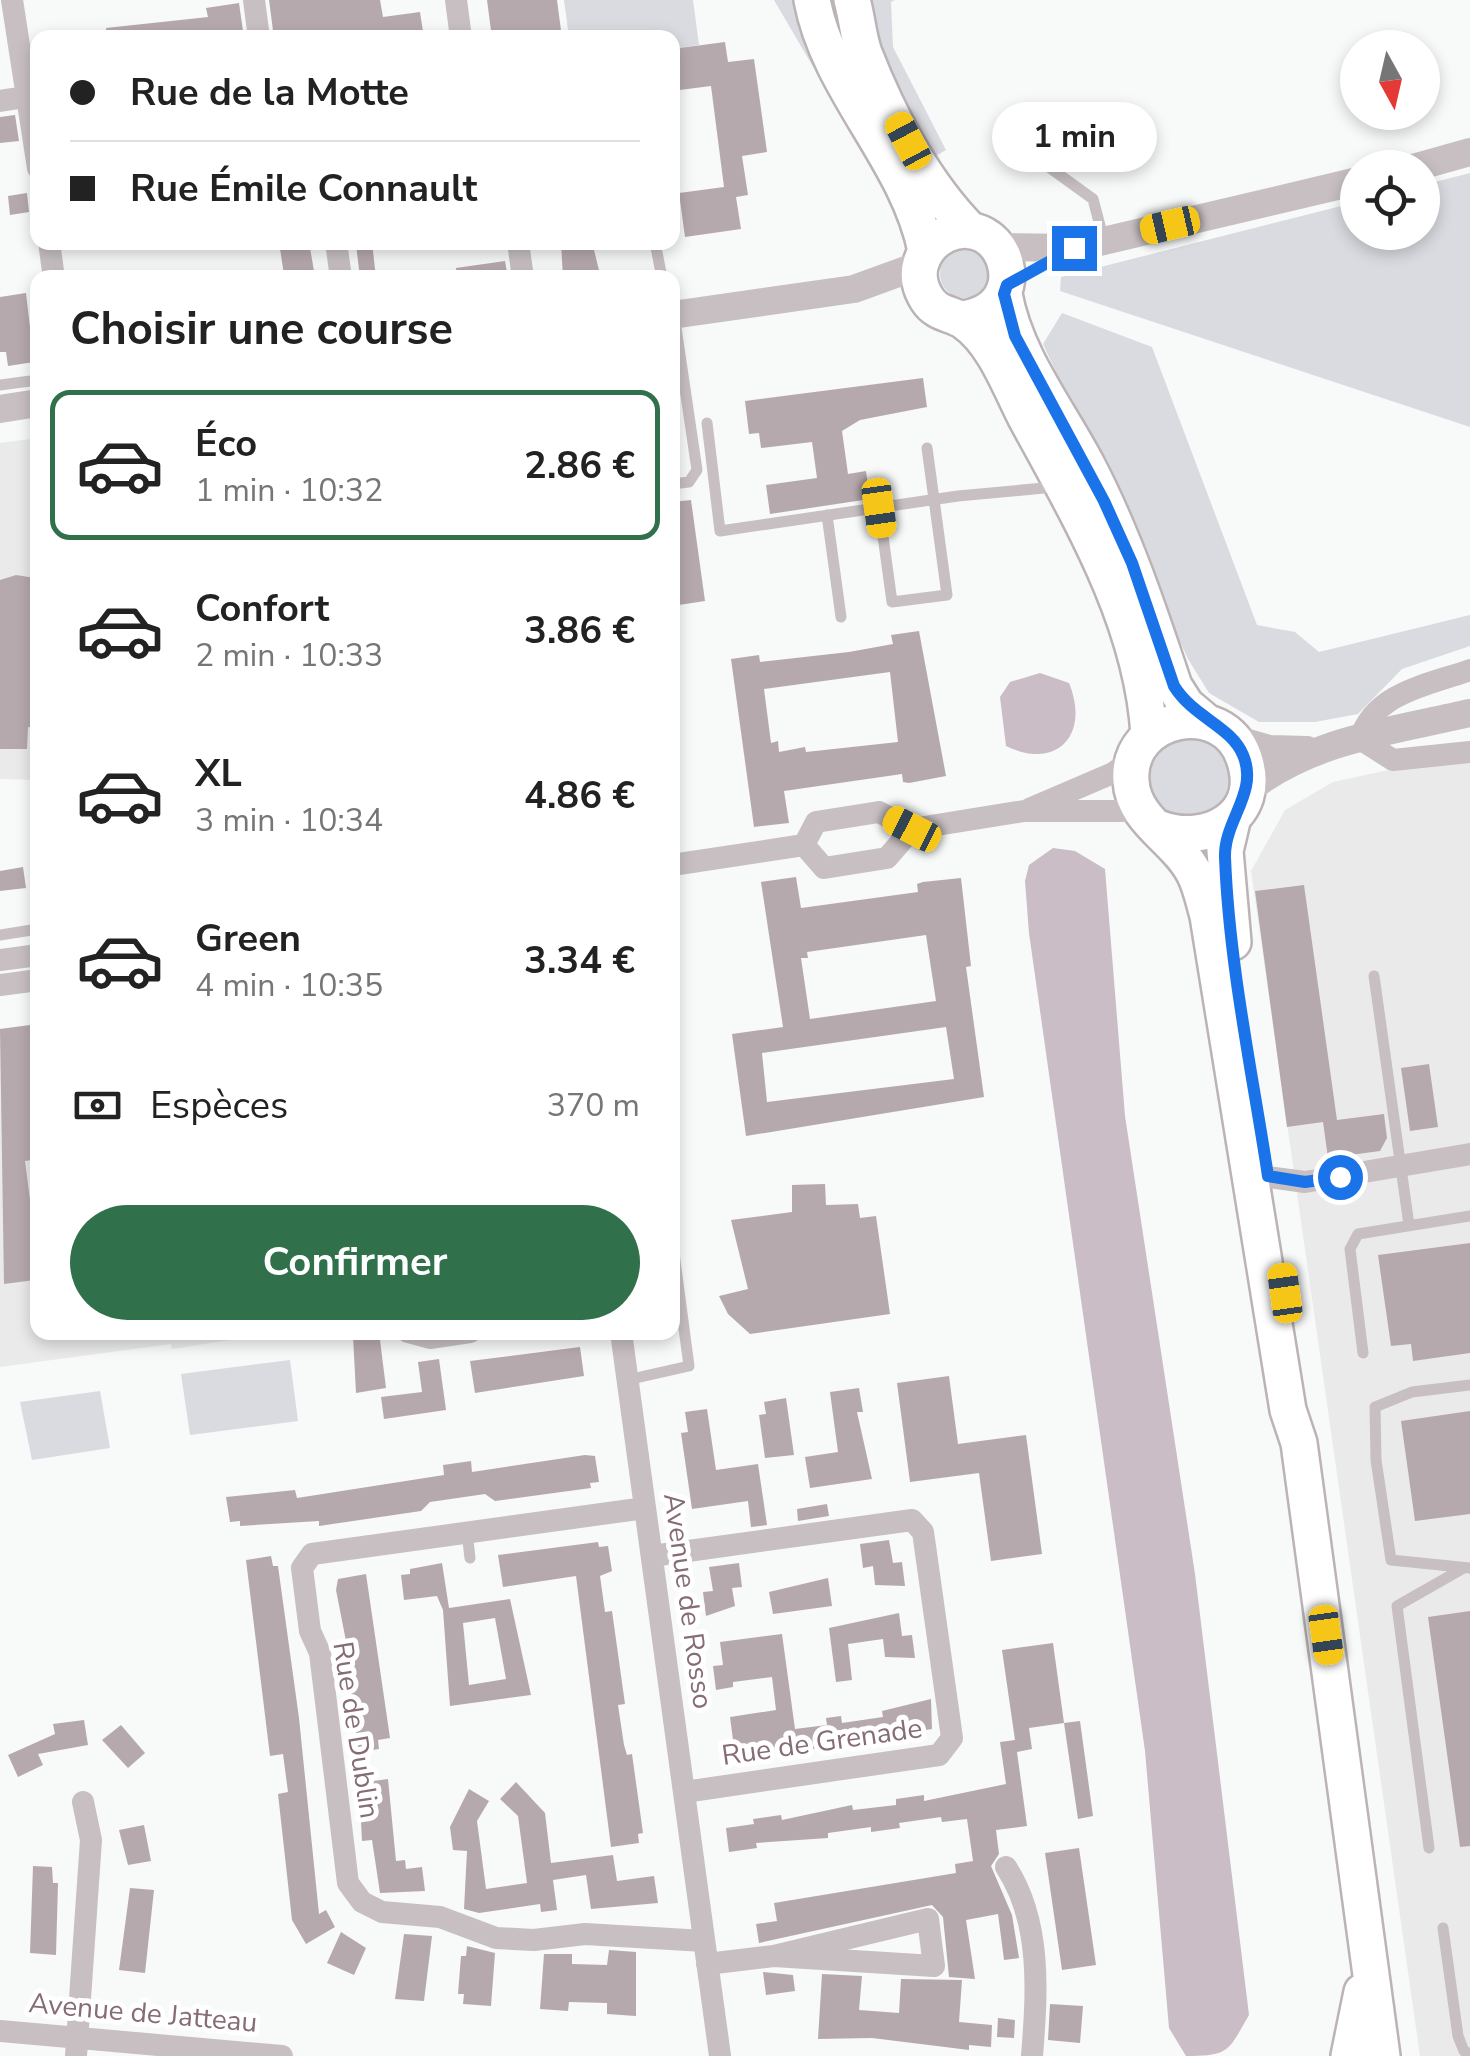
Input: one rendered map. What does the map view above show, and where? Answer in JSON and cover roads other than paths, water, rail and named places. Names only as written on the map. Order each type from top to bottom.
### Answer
[{"type":"main road","points":[[812,0],[824,46],[913,212],[924,271],[940,313],[962,319],[986,313],[1005,289]]},
{"type":"main road","points":[[853,1],[862,50],[938,198],[984,239],[1008,272],[1005,289],[1015,336],[1074,474],[1124,621],[1145,697],[1132,795],[1195,874],[1208,916],[1288,1410],[1299,1443],[1382,2056]]},
{"type":"main road","points":[[924,271],[941,236],[984,239]]},
{"type":"main road","points":[[962,319],[990,351],[1132,563],[1174,686],[1186,705],[1219,730],[1248,773],[1225,851],[1228,912],[1301,1409],[1299,1443]]},
{"type":"main road","points":[[1141,747],[1166,724],[1185,719],[1219,730]]},
{"type":"main road","points":[[1149,819],[1177,835],[1198,836],[1240,805]]},
{"type":"main road","points":[[1348,2056],[1359,2018],[1368,1942]]},
{"type":"street","points":[[12,0],[30,86]]},
{"type":"street","points":[[254,0],[258,30]]},
{"type":"street","points":[[456,0],[461,30]]},
{"type":"street","points":[[0,100],[30,96]]},
{"type":"street","points":[[1440,160],[1470,152]]},
{"type":"street","points":[[1005,289],[1074,248],[1340,185]]},
{"type":"street","points":[[984,239],[1074,248]]},
{"type":"street","points":[[680,312],[854,289],[924,271]]},
{"type":"street","points":[[0,409],[30,405]]},
{"type":"street","points":[[1360,739],[1365,724],[1383,702],[1470,670]]},
{"type":"street","points":[[1240,805],[1283,765],[1318,750],[1470,713]]},
{"type":"street","points":[[1219,730],[1268,749],[1318,750]]},
{"type":"street","points":[[1360,739],[1393,760],[1470,752]]},
{"type":"street","points":[[1024,811],[1113,773],[1141,747]]},
{"type":"street","points":[[804,845],[816,822],[879,812],[912,829],[1024,811],[1149,819]]},
{"type":"street","points":[[804,845],[824,868],[887,858],[912,829]]},
{"type":"street","points":[[680,864],[804,845]]},
{"type":"street","points":[[0,960],[30,956]]},
{"type":"street","points":[[0,985],[30,981]]},
{"type":"street","points":[[1268,1176],[1305,1182],[1470,1154]]},
{"type":"street","name":"Avenue de Rosso","points":[[622,1340],[720,2056]]},
{"type":"street","name":"Rue de Dublin","points":[[645,1508],[318,1552],[304,1562],[310,1631],[320,1653],[348,1883],[354,1894],[382,1912],[440,1916],[496,1938],[534,1940],[586,1934],[706,1952]]},
{"type":"street","name":"Rue de Grenade","points":[[652,1556],[912,1520],[922,1532],[952,1738],[939,1755],[684,1792]]},
{"type":"street","points":[[76,2047],[91,1840],[82,1802]]},
{"type":"street","points":[[1006,1867],[1022,1891],[1038,1982],[1032,2056]]},
{"type":"street","points":[[706,1952],[934,1966],[928,1920],[774,1956]]},
{"type":"street","name":"Avenue de Jatteau","points":[[0,2031],[76,2047],[282,2056]]},
{"type":"lane","points":[[1028,152],[1093,199],[1104,241]]},
{"type":"lane","points":[[680,357],[698,470],[696,478],[680,482]]},
{"type":"lane","points":[[0,385],[30,381]]},
{"type":"lane","points":[[707,423],[720,532],[934,499],[1044,488],[1074,474]]},
{"type":"lane","points":[[879,508],[892,602],[947,595],[927,448]]},
{"type":"lane","points":[[827,516],[842,617]]},
{"type":"lane","points":[[0,934],[30,930]]},
{"type":"lane","points":[[1374,976],[1409,1225]]},
{"type":"lane","points":[[1362,1353],[1350,1248],[1358,1234],[1470,1216]]},
{"type":"lane","points":[[627,1380],[689,1366],[680,1298]]},
{"type":"lane","points":[[1466,1569],[1391,1560],[1376,1460],[1375,1407],[1412,1392],[1470,1385]]},
{"type":"lane","points":[[467,1532],[470,1558]]},
{"type":"lane","points":[[1430,1848],[1397,1606],[1466,1569]]},
{"type":"lane","points":[[1443,1928],[1458,2036],[1464,2052],[1470,2054]]}]
